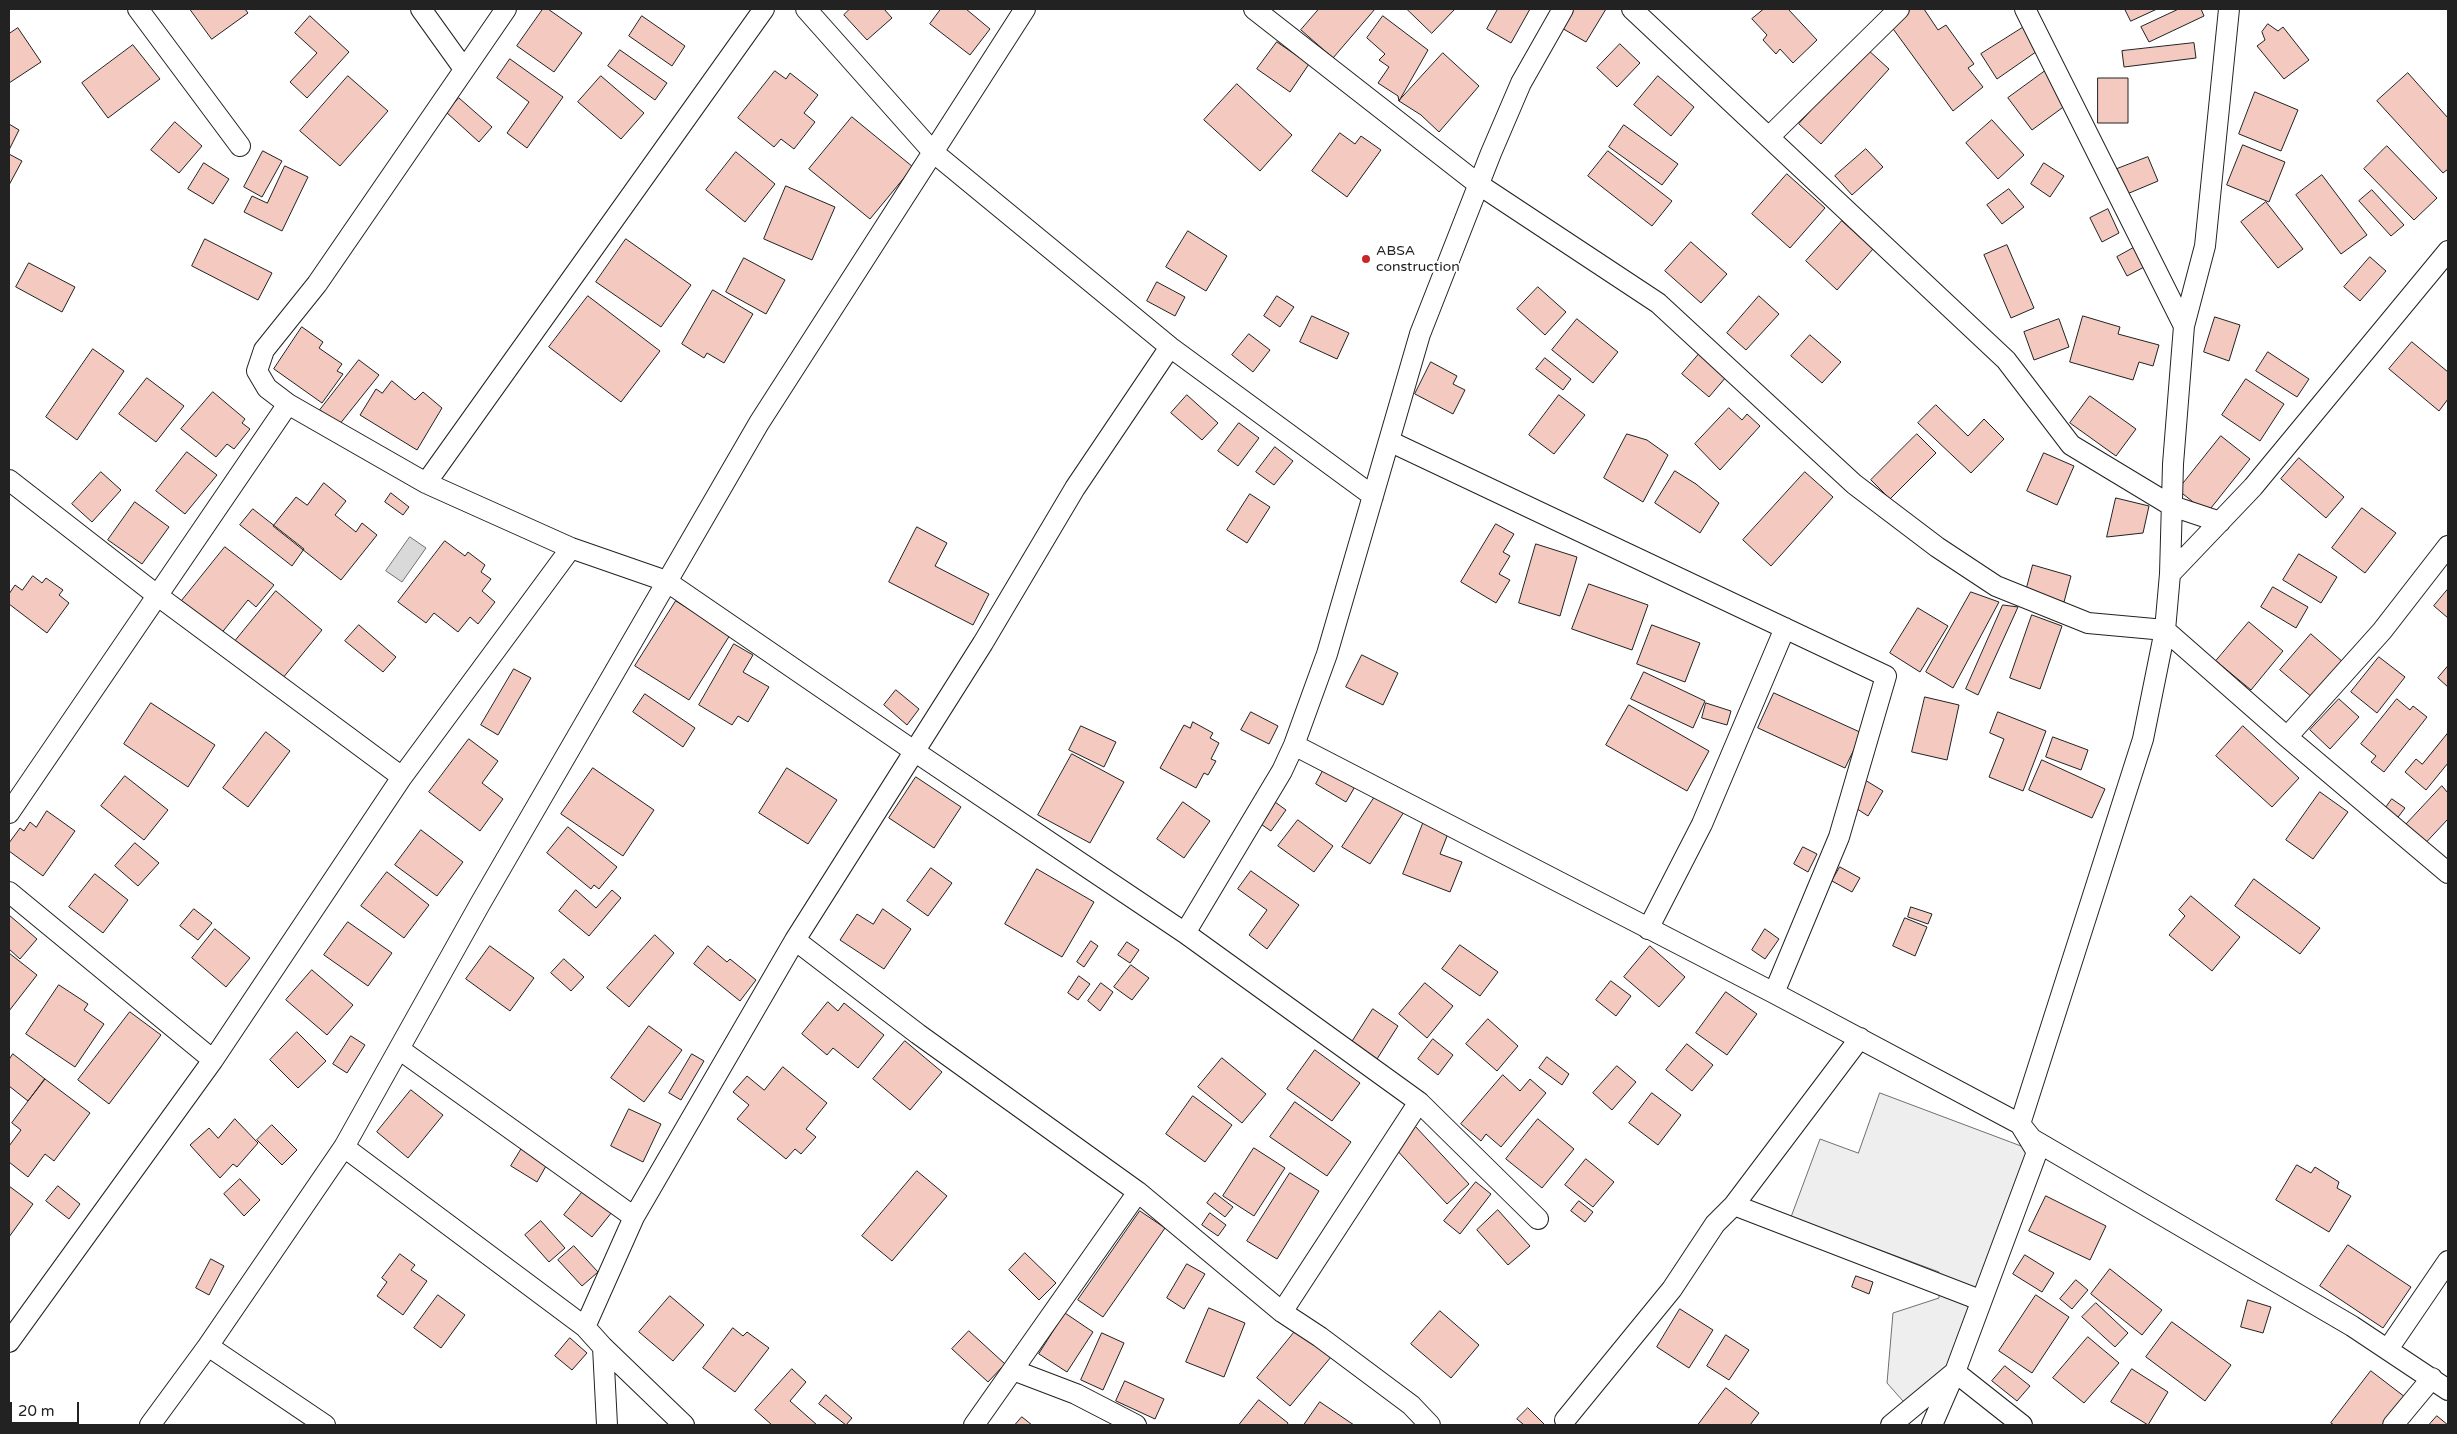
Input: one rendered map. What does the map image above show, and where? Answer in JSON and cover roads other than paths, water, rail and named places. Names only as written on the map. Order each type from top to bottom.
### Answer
[{"type":"street","points":[[138,9],[240,146]]},
{"type":"street","points":[[421,9],[464,68]]},
{"type":"street","points":[[506,9],[317,284],[264,350],[257,371],[267,388],[288,404],[426,483],[571,548],[666,581],[914,752],[1185,933],[1419,1102],[1538,1219]]},
{"type":"street","points":[[426,483],[764,9]]},
{"type":"street","points":[[806,9],[934,152],[1170,347],[1373,496]]},
{"type":"street","points":[[150,1425],[208,1346],[344,1147],[666,581],[759,423],[1025,9]]},
{"type":"street","points":[[1254,9],[1478,184],[1658,303],[1854,484],[1937,547],[1996,586],[2088,623],[2165,630],[2287,738],[2448,873]]},
{"type":"street","points":[[1185,933],[1282,771],[1294,745],[1327,654],[1420,334],[1478,184],[1521,83],[1563,9]]},
{"type":"street","points":[[1632,9],[1770,136],[2006,360],[2071,445],[2172,506],[2220,522]]},
{"type":"street","points":[[1770,136],[1899,9]]},
{"type":"street","points":[[2025,9],[2184,326]]},
{"type":"street","points":[[1932,1425],[1955,1372],[1980,1300],[2037,1152],[2020,1124],[2143,739],[2165,630],[2170,574],[2173,464],[2184,326],[2205,246],[2229,9]]},
{"type":"street","points":[[2170,574],[2253,487],[2448,251]]},
{"type":"street","points":[[585,1327],[634,1217],[795,940],[983,643],[1075,488],[1170,347]]},
{"type":"street","points":[[9,813],[288,404]]},
{"type":"street","points":[[1389,441],[1886,676],[1839,837],[1774,993]]},
{"type":"street","points":[[9,480],[158,596],[402,778]]},
{"type":"street","points":[[2287,738],[2382,631],[2448,546]]},
{"type":"street","points":[[10,1336],[213,1060],[402,778],[571,548]]},
{"type":"street","points":[[1648,929],[1702,824],[1785,628]]},
{"type":"street","points":[[1294,745],[1774,993],[2020,1124],[2032,1139],[2226,1251],[2388,1349],[2448,1390]]},
{"type":"street","points":[[9,892],[213,1060]]},
{"type":"street","points":[[795,940],[918,1034],[1138,1192],[1282,1312],[1320,1337],[1411,1405],[1430,1425]]},
{"type":"street","points":[[1565,1420],[1672,1289],[1715,1224],[1734,1205],[1860,1038]]},
{"type":"street","points":[[399,1048],[634,1217]]},
{"type":"street","points":[[1282,1312],[1419,1102]]},
{"type":"street","points":[[344,1147],[585,1327],[603,1348],[684,1425]]},
{"type":"street","points":[[974,1425],[1138,1192]]},
{"type":"street","points":[[1734,1205],[1980,1300]]},
{"type":"street","points":[[2388,1349],[2448,1261]]},
{"type":"street","points":[[208,1346],[325,1425]]},
{"type":"street","points":[[603,1348],[607,1425]]},
{"type":"street","points":[[1013,1370],[1076,1394],[1136,1425]]},
{"type":"street","points":[[1891,1425],[1955,1372]]},
{"type":"street","points":[[1955,1372],[2022,1425]]},
{"type":"street","points":[[2393,1425],[2432,1378]]},
{"type":"place","name":"ABSA construction","points":[[1366,259]]}]
